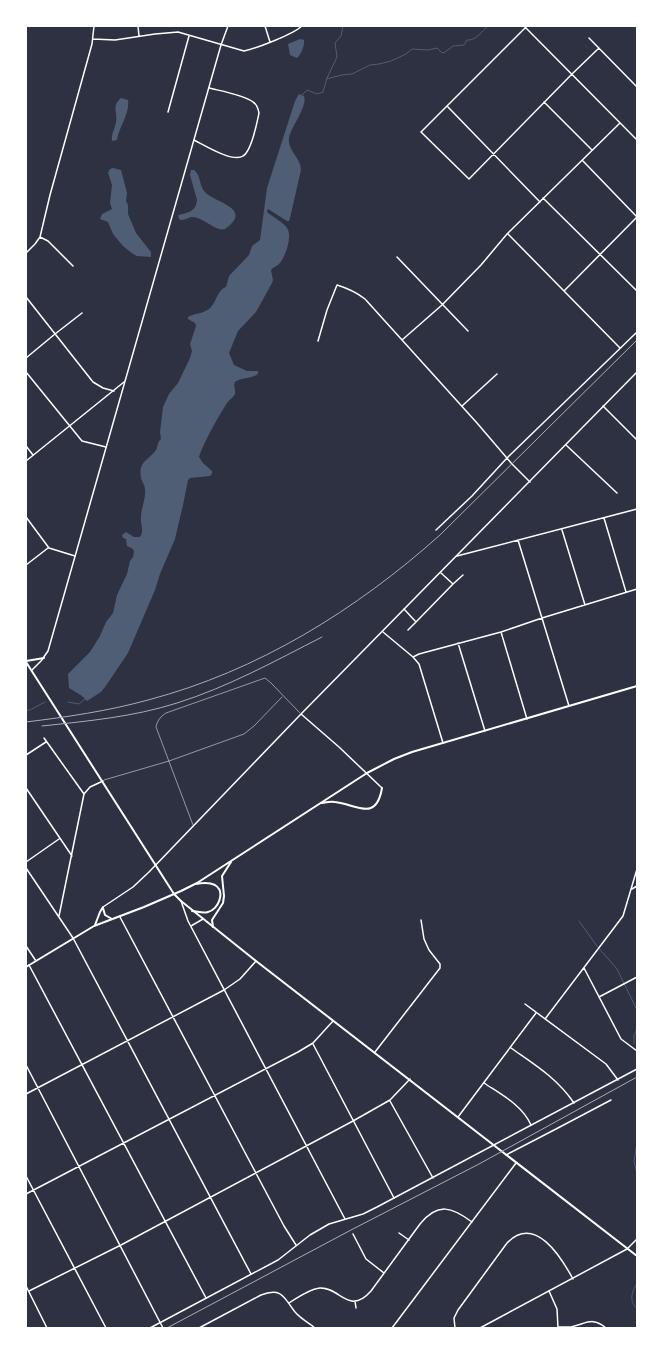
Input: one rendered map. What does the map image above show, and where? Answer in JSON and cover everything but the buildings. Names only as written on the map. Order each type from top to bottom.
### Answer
[{"type":"main road","points":[[44,658],[26,662],[174,894],[256,961],[637,1256]]},
{"type":"main road","points":[[26,967],[95,925],[193,885],[367,773],[408,753],[637,686]]},
{"type":"main road","points":[[321,803],[335,802],[356,808],[370,808],[375,806],[378,802],[382,788]]},
{"type":"main road","points":[[213,927],[212,920],[224,898],[222,876],[232,861]]},
{"type":"main road","points":[[192,910],[205,913],[211,911],[219,902],[220,894],[218,888],[214,885],[204,883],[193,885]]},
{"type":"main road","points":[[103,907],[105,915],[112,919]]},
{"type":"main road","points":[[95,925],[103,907]]},
{"type":"street","points":[[26,253],[35,244],[40,236],[93,39],[94,26]]},
{"type":"street","points":[[138,26],[139,36]]},
{"type":"street","points":[[32,670],[44,658],[48,651],[124,382],[210,88],[221,45],[228,26]]},
{"type":"street","points":[[264,26],[270,42]]},
{"type":"street","points":[[93,39],[115,40],[178,32],[244,51],[253,49],[296,31],[302,26]]},
{"type":"street","points":[[599,48],[572,74],[544,102],[470,179],[421,132],[448,107],[525,27],[572,74],[637,140]]},
{"type":"street","points":[[168,112],[189,36]]},
{"type":"street","points":[[589,38],[637,87]]},
{"type":"street","points":[[194,140],[229,157],[238,158],[247,153],[253,135],[259,113],[254,103],[247,99],[210,88]]},
{"type":"street","points":[[544,102],[592,150]]},
{"type":"street","points":[[448,107],[540,202]]},
{"type":"street","points":[[402,340],[442,305],[481,265],[507,234],[620,123]]},
{"type":"street","points":[[563,291],[637,217],[582,160]]},
{"type":"street","points":[[543,198],[637,291]]},
{"type":"street","points":[[507,234],[620,348]]},
{"type":"street","points":[[40,236],[48,241],[73,266]]},
{"type":"street","points":[[397,257],[468,331]]},
{"type":"street","points":[[318,341],[326,310],[337,284],[365,299],[530,482]]},
{"type":"street","points":[[26,297],[93,382],[103,388],[114,391]]},
{"type":"street","points":[[26,358],[82,313]]},
{"type":"street","points":[[436,530],[472,496],[507,458],[637,332]]},
{"type":"street","points":[[26,372],[82,441],[106,447]]},
{"type":"street","points":[[103,907],[133,887],[156,865],[301,714],[637,372]]},
{"type":"street","points":[[462,406],[497,374]]},
{"type":"street","points":[[26,461],[124,382]]},
{"type":"street","points":[[603,406],[637,440]]},
{"type":"street","points":[[566,445],[617,493]]},
{"type":"street","points":[[26,446],[33,455]]},
{"type":"street","points":[[456,556],[562,530],[637,509]]},
{"type":"street","points":[[26,517],[49,548],[75,556]]},
{"type":"street","points":[[604,518],[626,592]]},
{"type":"street","points":[[562,530],[585,605]]},
{"type":"street","points":[[518,540],[569,706]]},
{"type":"street","points":[[26,565],[49,548]]},
{"type":"street","points":[[440,572],[453,584]]},
{"type":"street","points":[[408,630],[462,575]]},
{"type":"street","points":[[413,657],[419,654],[501,632],[626,592],[637,590]]},
{"type":"street","points":[[404,609],[416,622]]},
{"type":"street","points":[[383,632],[413,657],[419,664],[443,743]]},
{"type":"street","points":[[501,632],[527,719]]},
{"type":"street","points":[[458,643],[485,731]]},
{"type":"street","points":[[301,714],[382,788]]},
{"type":"street","points":[[44,738],[84,794]]},
{"type":"street","points":[[26,755],[46,742]]},
{"type":"street","points":[[59,917],[84,794],[90,787],[102,780]]},
{"type":"street","points":[[26,788],[72,856]]},
{"type":"street","points":[[26,862],[60,838]]},
{"type":"street","points":[[26,868],[73,938],[251,1274]]},
{"type":"street","points":[[545,1019],[623,916],[637,869]]},
{"type":"street","points":[[632,889],[637,886]]},
{"type":"street","points":[[181,901],[183,910],[224,990],[345,1219]]},
{"type":"street","points":[[120,916],[255,1172],[296,1245]]},
{"type":"street","points":[[191,926],[203,919]]},
{"type":"street","points":[[375,1052],[440,968],[440,964],[428,950],[424,939],[421,920]]},
{"type":"street","points":[[26,946],[36,961]]},
{"type":"street","points":[[26,1094],[224,990],[240,979],[256,961]]},
{"type":"street","points":[[29,965],[166,1220],[206,1298]]},
{"type":"street","points":[[584,968],[598,998],[621,1039],[637,1051]]},
{"type":"street","points":[[598,998],[637,977]]},
{"type":"street","points":[[525,1004],[606,1064],[618,1080]]},
{"type":"street","points":[[458,1117],[536,1013]]},
{"type":"street","points":[[26,1194],[169,1118],[267,1069],[313,1043],[333,1020]]},
{"type":"street","points":[[313,1043],[394,1198]]},
{"type":"street","points":[[511,1048],[545,1072],[564,1088],[574,1103]]},
{"type":"street","points":[[26,1065],[163,1328]]},
{"type":"street","points":[[150,1328],[278,1260],[310,1235],[329,1224],[363,1214],[636,1070]]},
{"type":"street","points":[[29,1292],[121,1245],[210,1196],[353,1121],[390,1100],[410,1079]]},
{"type":"street","points":[[484,1083],[523,1111],[531,1126]]},
{"type":"street","points":[[390,1100],[433,1178]]},
{"type":"street","points":[[506,1155],[610,1100]]},
{"type":"street","points":[[392,1328],[516,1163]]},
{"type":"street","points":[[26,1176],[106,1328]]},
{"type":"street","points":[[289,1303],[313,1290],[320,1288],[329,1290],[347,1300],[355,1301],[366,1296],[426,1218],[446,1209],[454,1210],[472,1222]]},
{"type":"street","points":[[399,1232],[409,1240]]},
{"type":"street","points":[[353,1234],[366,1259],[384,1273]]},
{"type":"street","points":[[455,1328],[454,1318],[458,1310],[507,1243],[518,1236],[525,1234],[542,1239],[559,1255],[573,1279]]},
{"type":"street","points":[[480,1328],[573,1279],[627,1248],[637,1239]]},
{"type":"street","points":[[26,1286],[47,1328]]},
{"type":"street","points":[[549,1291],[557,1309],[558,1328],[571,1327],[591,1321],[599,1323],[606,1328]]},
{"type":"street","points":[[198,1328],[261,1295],[270,1292],[284,1296],[296,1313],[315,1328]]},
{"type":"street","points":[[355,1301],[356,1308]]},
{"type":"lane","points":[[193,825],[156,726],[157,722],[166,713],[265,678],[301,714]]},
{"type":"lane","points":[[102,780],[169,761],[244,734],[283,696]]},
{"type":"water","points":[[300,39],[304,40],[304,44],[297,58],[290,55],[288,44]]},
{"type":"water","points":[[299,94],[304,96],[304,105],[290,133],[289,142],[299,162],[301,170],[289,221],[268,209],[267,212],[287,228],[289,232],[288,247],[281,261],[271,270],[273,280],[272,283],[256,312],[238,331],[229,353],[234,365],[247,371],[258,371],[258,374],[235,382],[235,394],[227,403],[220,415],[199,457],[212,471],[212,474],[210,476],[190,478],[188,480],[175,539],[128,653],[101,692],[87,701],[69,688],[68,674],[90,652],[100,636],[106,622],[113,613],[117,595],[127,574],[134,552],[133,549],[127,546],[126,539],[123,538],[122,535],[126,532],[134,537],[140,537],[141,535],[141,516],[145,487],[140,472],[143,464],[156,450],[161,439],[160,432],[163,407],[169,394],[178,383],[190,358],[192,351],[190,344],[196,326],[195,323],[188,319],[188,317],[204,312],[214,304],[220,291],[226,287],[229,276],[249,255],[252,246],[260,240],[267,188],[295,101]]},
{"type":"water","points":[[121,98],[128,100],[126,115],[117,140],[112,141],[112,136],[116,125],[116,104]]},
{"type":"water","points":[[113,168],[121,170],[127,193],[126,201],[128,205],[128,214],[136,233],[151,252],[151,257],[137,256],[133,254],[123,246],[113,234],[108,222],[100,219],[102,214],[112,209],[110,203],[112,185],[108,173],[110,169]]},
{"type":"water","points":[[191,170],[196,172],[205,192],[234,211],[236,216],[233,222],[225,229],[217,228],[195,217],[182,220],[179,219],[178,215],[185,214],[193,209],[197,200],[190,175]]},
{"type":"waterway","points":[[302,95],[307,90],[317,94],[323,92],[327,78],[337,57],[335,43],[341,36],[343,26]]},
{"type":"waterway","points":[[326,79],[352,74],[370,65],[391,61],[406,54],[412,49],[428,50],[437,48],[444,53],[453,46],[464,45],[467,40],[473,39],[488,26]]},
{"type":"waterway","points":[[491,26],[496,26]]},
{"type":"waterway","points":[[68,702],[79,704],[85,699]]},
{"type":"waterway","points":[[26,710],[30,710],[45,702]]},
{"type":"waterway","points":[[579,921],[597,946],[617,969],[637,1010]]},
{"type":"waterway","points":[[634,1044],[634,1036],[637,1028]]},
{"type":"waterway","points":[[637,1143],[634,1161],[637,1174]]},
{"type":"waterway","points":[[637,1283],[633,1290],[632,1297],[634,1306],[637,1309]]},
{"type":"railway","points":[[26,722],[72,716],[118,707],[189,688],[228,673],[267,655],[340,613],[408,562],[440,535],[637,340]]},
{"type":"railway","points":[[42,726],[144,712],[196,697],[269,664],[322,637]]},
{"type":"railway","points":[[167,1328],[479,1164],[637,1077]]}]
